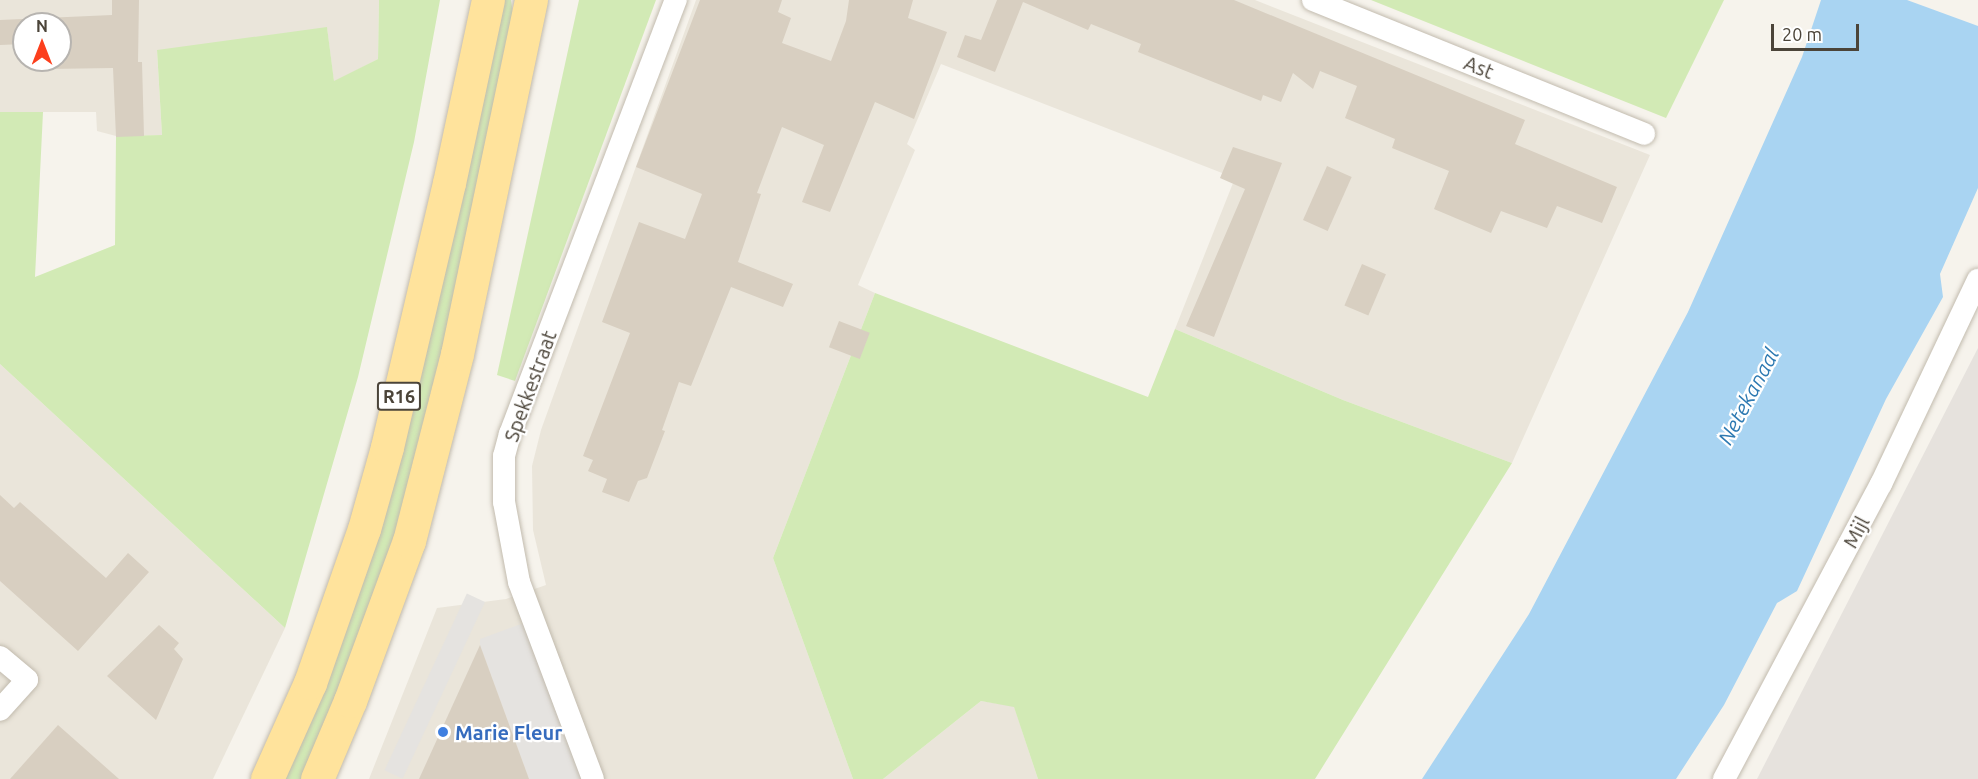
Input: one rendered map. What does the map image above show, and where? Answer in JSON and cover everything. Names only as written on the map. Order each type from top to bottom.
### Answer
[{"type":"main road","name":"R16","points":[[267,779],[310,683],[364,529],[381,468],[449,183],[488,0]]},
{"type":"main road","name":"R16","points":[[317,779],[350,701],[409,541],[457,354],[531,0]]},
{"type":"street","name":"Spekkestraat","points":[[593,779],[519,582],[504,502],[504,456],[510,434],[676,0]]},
{"type":"street","name":"Ast","points":[[1313,0],[1644,134]]},
{"type":"street","name":"Mijl","points":[[1724,779],[1881,484],[1978,280]]},
{"type":"street","points":[[0,657],[27,680],[0,710]]},
{"type":"shaded area","points":[[0,0],[379,0],[378,59],[334,82],[327,28],[157,51],[162,135],[116,136],[97,131],[96,112],[0,112]]},
{"type":"shaded area","points":[[696,0],[1255,0],[1650,155],[1512,463],[1343,400],[1175,329],[1235,178],[941,64],[907,144],[915,150],[858,285],[875,293],[773,558],[853,779],[369,779],[437,608],[506,599],[546,585],[533,530],[532,466],[541,430]]},
{"type":"shaded area","points":[[1978,348],[1978,779],[1757,779]]},
{"type":"shaded area","points":[[0,364],[285,628],[213,779],[0,779]]},
{"type":"shaded area","points":[[467,594],[485,602],[403,779],[384,770]]},
{"type":"shaded area","points":[[524,623],[582,779],[529,779],[480,645],[480,639]]},
{"type":"shaded area","points":[[981,701],[1014,706],[1038,779],[883,779]]},
{"type":"green space","points":[[379,0],[440,0],[414,142],[358,377],[285,628],[0,364],[0,112],[43,112],[35,277],[115,245],[116,136],[162,135],[157,50],[327,27],[334,81],[378,59]]},
{"type":"green space","points":[[496,0],[511,0],[516,35],[410,497],[306,779],[275,779],[317,684]]},
{"type":"green space","points":[[579,0],[656,0],[515,381],[497,375]]},
{"type":"green space","points":[[1371,0],[1724,0],[1666,118]]},
{"type":"green space","points":[[875,293],[1148,397],[1175,329],[1343,400],[1512,463],[1315,779],[1038,779],[1014,707],[981,701],[883,779],[853,779],[773,558]]},
{"type":"water","name":"Netekanaal","points":[[1821,0],[1978,0],[1978,188],[1940,274],[1943,297],[1886,399],[1797,591],[1777,603],[1724,705],[1676,779],[1422,779],[1529,614],[1688,312],[1802,57]]},
{"type":"pier","points":[[1907,0],[1978,0],[1978,26]]},
{"type":"building","points":[[112,0],[139,0],[138,62],[142,62],[144,136],[116,137],[113,68],[72,69],[72,17],[112,15]]},
{"type":"building","points":[[700,0],[782,0],[778,12],[791,18],[782,43],[831,61],[846,21],[849,0],[913,0],[908,18],[947,32],[914,119],[875,102],[830,212],[802,202],[824,145],[782,127],[757,193],[761,194],[738,262],[793,284],[783,307],[731,287],[691,386],[679,382],[662,430],[665,431],[647,478],[638,481],[629,502],[602,492],[607,479],[588,471],[593,460],[583,456],[630,333],[602,322],[639,222],[685,239],[702,194],[636,167]]},
{"type":"building","points":[[997,0],[1234,0],[1525,120],[1515,144],[1617,187],[1602,223],[1557,206],[1547,228],[1501,211],[1491,233],[1434,209],[1449,171],[1392,148],[1395,139],[1345,118],[1357,86],[1320,71],[1313,89],[1293,73],[1281,102],[1263,95],[1261,101],[1138,52],[1141,44],[1091,24],[1088,30],[1023,2],[995,72],[957,57],[965,35],[981,40]]},
{"type":"building","points":[[12,19],[12,44],[0,45],[0,20]]},
{"type":"building","points":[[1233,147],[1282,163],[1214,337],[1186,326],[1245,189],[1220,178]]},
{"type":"building","points":[[1327,166],[1352,177],[1328,231],[1303,220]]},
{"type":"building","points":[[1362,264],[1386,274],[1368,316],[1344,305]]},
{"type":"building","points":[[839,321],[870,333],[860,359],[829,347]]},
{"type":"building","points":[[0,495],[14,508],[20,502],[106,578],[128,553],[149,572],[78,651],[0,581]]},
{"type":"building","points":[[159,625],[179,643],[174,649],[183,659],[156,720],[107,676]]},
{"type":"building","points":[[480,645],[529,779],[419,779]]},
{"type":"building","points":[[58,725],[119,779],[10,779]]},
{"type":"place","name":"Marie Fleur","points":[[443,732]]}]
